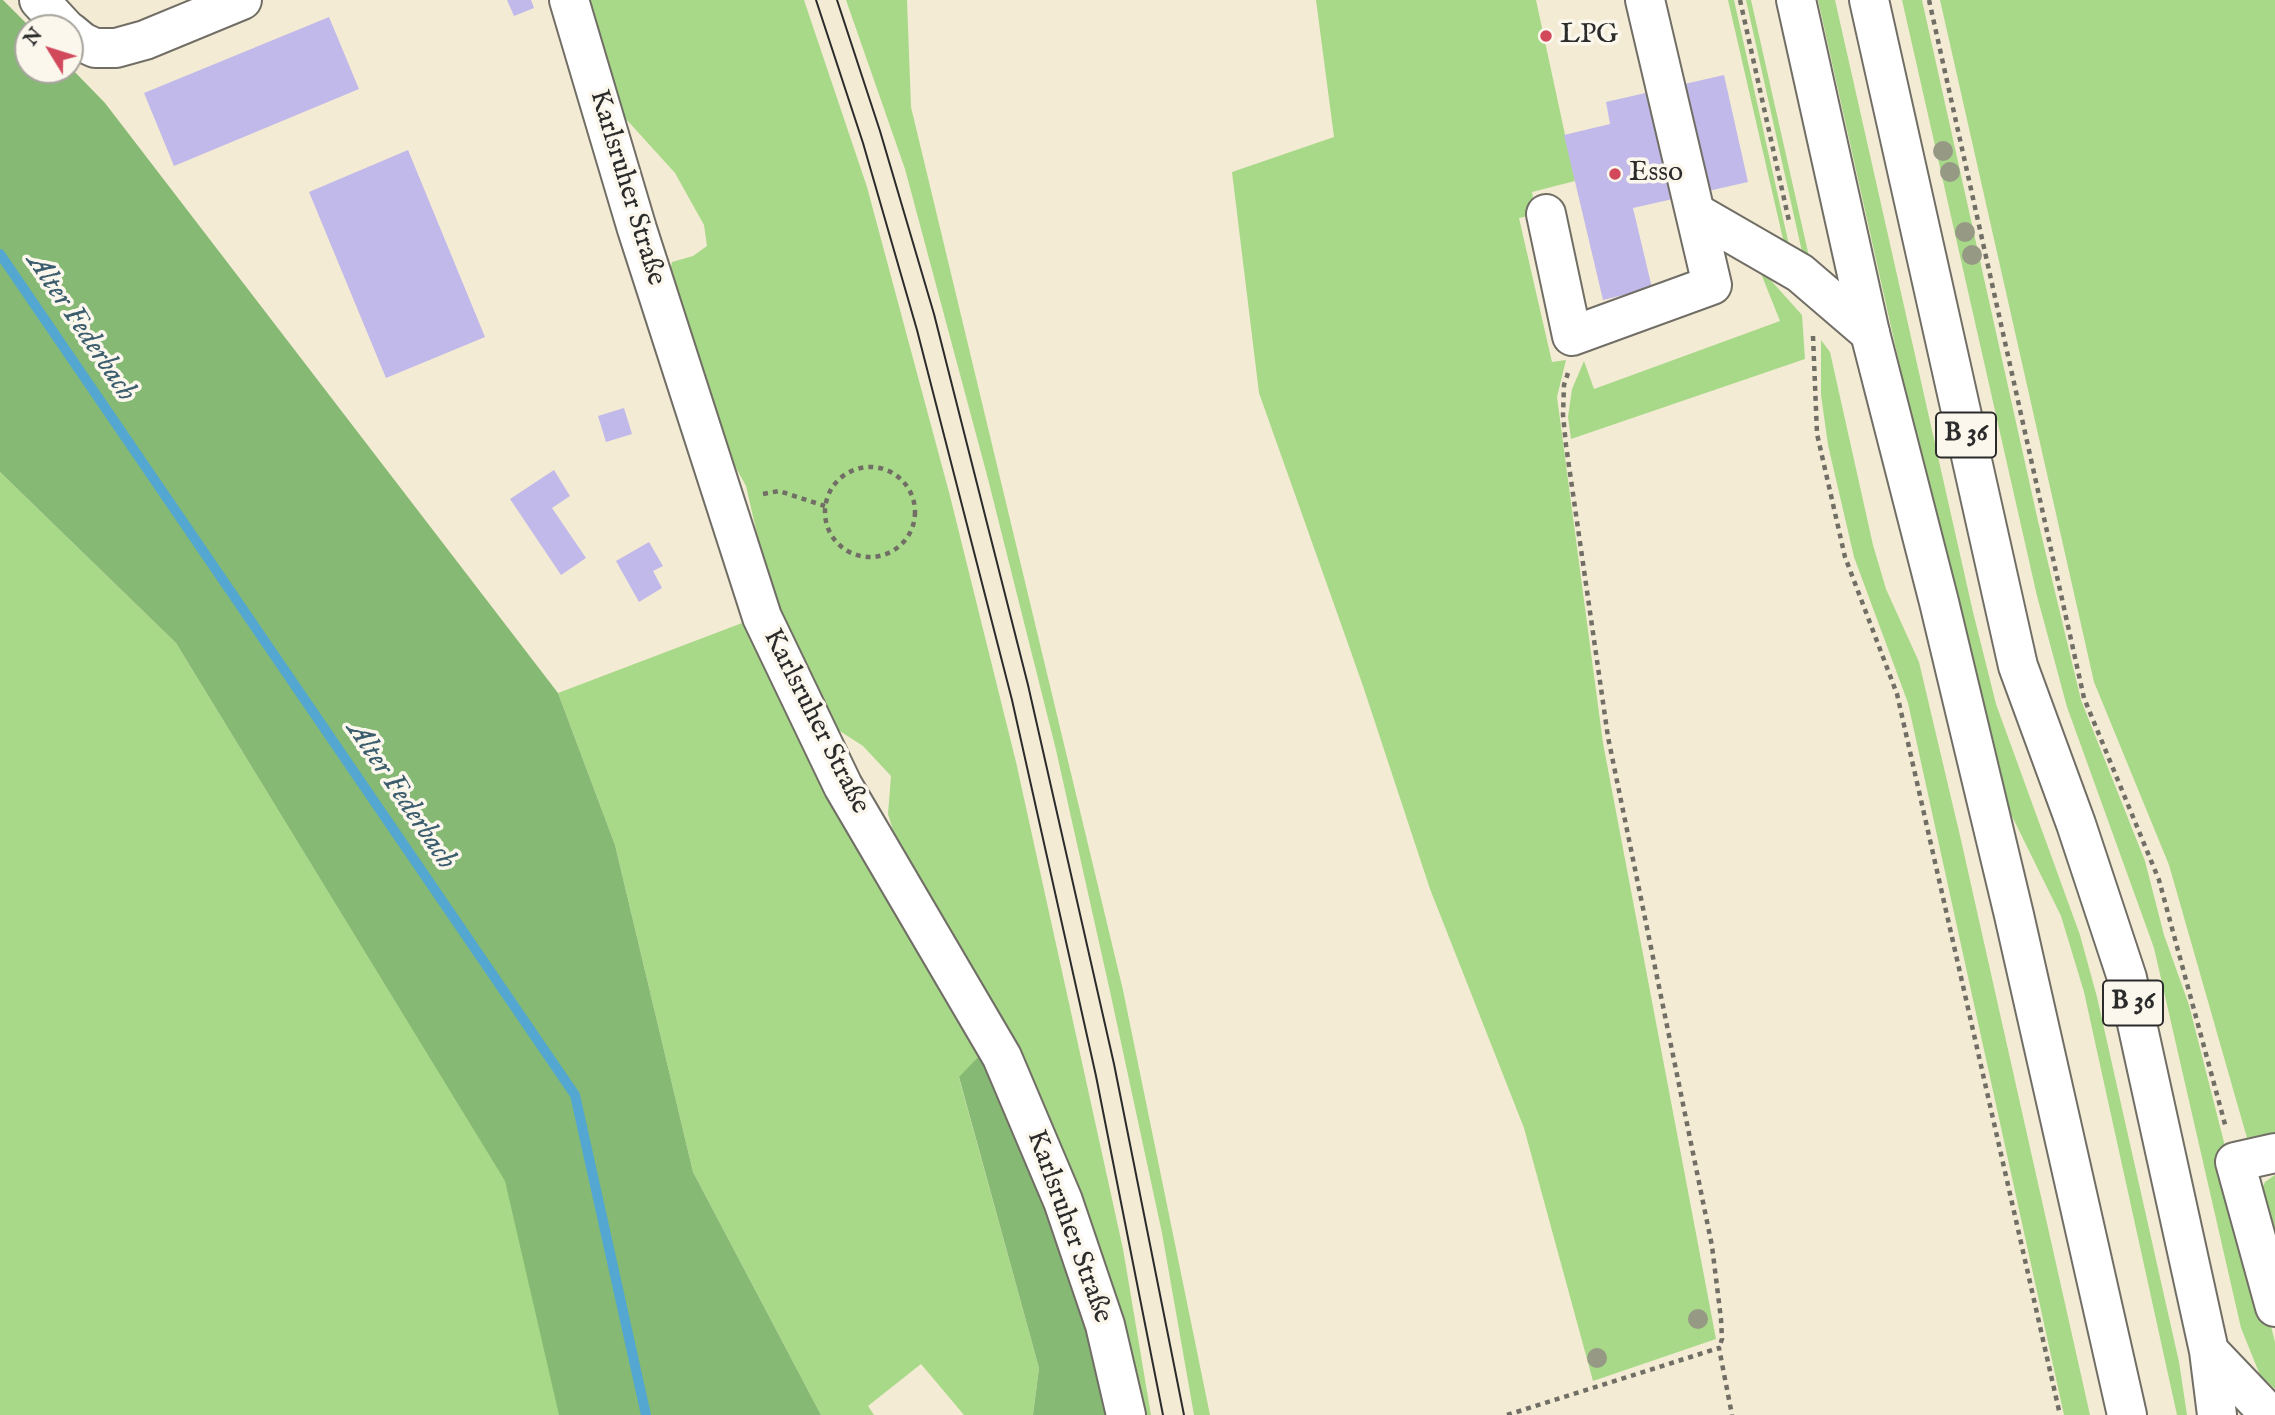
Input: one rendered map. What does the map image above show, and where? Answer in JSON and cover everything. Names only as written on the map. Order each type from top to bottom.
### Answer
[{"type":"main road","points":[[39,0],[52,14]]},
{"type":"main road","points":[[84,41],[95,48],[116,48],[145,40],[242,0]]},
{"type":"main road","name":"Karlsruher Straße","points":[[569,0],[642,242],[762,617],[843,786],[1002,1057],[1063,1201],[1105,1325],[1126,1415]]},
{"type":"main road","points":[[1546,214],[1572,336],[1712,285],[1645,0]]},
{"type":"main road","name":"B 36","points":[[1796,0],[1870,333],[1936,588],[2008,889],[2127,1415]]},
{"type":"main road","name":"B 36","points":[[1869,0],[2018,666],[2076,824],[2127,978],[2209,1351],[2217,1415]]},
{"type":"main road","points":[[1696,213],[1800,273],[1870,333]]},
{"type":"main road","points":[[2275,1153],[2235,1162],[2275,1307]]},
{"type":"main road","points":[[2209,1351],[2270,1415]]},
{"type":"path","points":[[1741,0],[1812,326],[1817,434],[1845,557],[1897,694],[2060,1415]]},
{"type":"path","points":[[1929,0],[2084,698],[2158,880],[2235,1162]]},
{"type":"path","points":[[1563,415],[1608,737],[1712,1246],[1721,1320],[1719,1348],[1732,1415]]},
{"type":"path","points":[[867,467],[882,468],[896,475],[907,486],[914,499],[916,515],[913,529],[894,551],[881,557],[866,558],[852,554],[840,546],[830,534],[825,521],[825,506],[830,492],[845,475],[867,467]]},
{"type":"path","points":[[724,503],[779,491],[825,506]]},
{"type":"path","points":[[1507,1415],[1719,1348]]},
{"type":"green space","points":[[0,0],[3,0],[17,14],[14,14],[14,84],[84,84],[84,81],[105,103],[558,693],[615,845],[693,1172],[821,1415],[559,1415],[505,1181],[176,643],[0,472]]},
{"type":"green space","points":[[581,0],[804,0],[867,187],[950,496],[1016,762],[1123,1249],[1151,1415],[1137,1415],[901,856],[888,814],[891,776],[863,746],[829,724],[774,608],[746,486],[714,428],[667,286],[672,262],[693,256],[707,246],[704,225],[675,173],[616,108]]},
{"type":"green space","points":[[846,0],[907,0],[911,107],[1123,990],[1210,1415],[1194,1415],[1162,1233],[1111,996],[1056,750],[988,479],[905,169]]},
{"type":"green space","points":[[1316,0],[1536,0],[1575,181],[1532,192],[1536,214],[1519,218],[1552,362],[1566,360],[1557,397],[1603,743],[1716,1339],[1593,1381],[1524,1128],[1430,889],[1363,686],[1259,393],[1232,172],[1334,137]]},
{"type":"green space","points":[[1728,0],[1734,0],[1789,245],[1783,239]]},
{"type":"green space","points":[[1746,0],[1751,0],[1810,261],[1804,261]]},
{"type":"green space","points":[[1818,0],[1835,0],[1996,704],[2080,935],[2097,997],[2179,1362],[2187,1415],[2177,1415],[2084,992],[2061,916],[2008,808],[1913,425]]},
{"type":"green space","points":[[1902,0],[1922,0],[2038,521],[2081,700],[2145,861],[2164,935],[2189,1005],[2275,1342],[2275,1389],[2260,1375],[2241,1328],[2154,948],[2067,707],[2037,596]]},
{"type":"green space","points":[[1940,0],[2275,0],[2275,1132],[2247,1138],[2169,865],[2094,682]]},
{"type":"green space","points":[[1758,266],[1802,315],[1805,359],[1571,439],[1568,417],[1572,389],[1584,361],[1594,389],[1780,321]]},
{"type":"green space","points":[[1821,340],[1830,352],[1873,545],[1886,589],[1919,662],[2090,1415],[2064,1415],[1908,703],[1854,557],[1828,445],[1821,395]]},
{"type":"green space","points":[[0,472],[176,643],[503,1177],[508,1176],[560,1415],[0,1415]]},
{"type":"green space","points":[[750,620],[980,1055],[959,1078],[1039,1368],[1033,1415],[964,1415],[921,1364],[868,1406],[874,1415],[821,1415],[693,1172],[615,845],[558,693]]},
{"type":"green space","points":[[980,1055],[1042,1188],[1096,1346],[1110,1415],[1033,1415],[1039,1368],[959,1077]]},
{"type":"green space","points":[[2275,1175],[2275,1254],[2260,1193],[2265,1182]]},
{"type":"building","points":[[507,0],[531,0],[534,8],[514,16]]},
{"type":"building","points":[[329,17],[359,89],[174,166],[144,93]]},
{"type":"building","points":[[1724,75],[1748,182],[1633,208],[1652,288],[1603,300],[1564,135],[1610,124],[1606,102]]},
{"type":"building","points":[[408,150],[485,337],[386,378],[309,192]]},
{"type":"building","points":[[624,408],[632,434],[606,442],[598,416]]},
{"type":"building","points":[[554,470],[570,496],[552,508],[586,558],[561,575],[510,499]]},
{"type":"building","points":[[649,542],[663,566],[653,571],[662,588],[639,602],[616,561]]},
{"type":"waterway","name":"Alter Federbach","points":[[0,254],[575,1095],[646,1415]]},
{"type":"tram line","points":[[816,0],[863,143],[917,330],[1012,700],[1096,1076],[1163,1415]]},
{"type":"tram line","points":[[837,0],[880,131],[934,314],[1028,685],[1114,1064],[1184,1415]]},
{"type":"place","name":"LPG","points":[[1546,36]]},
{"type":"place","name":"Esso","points":[[1615,174]]}]
